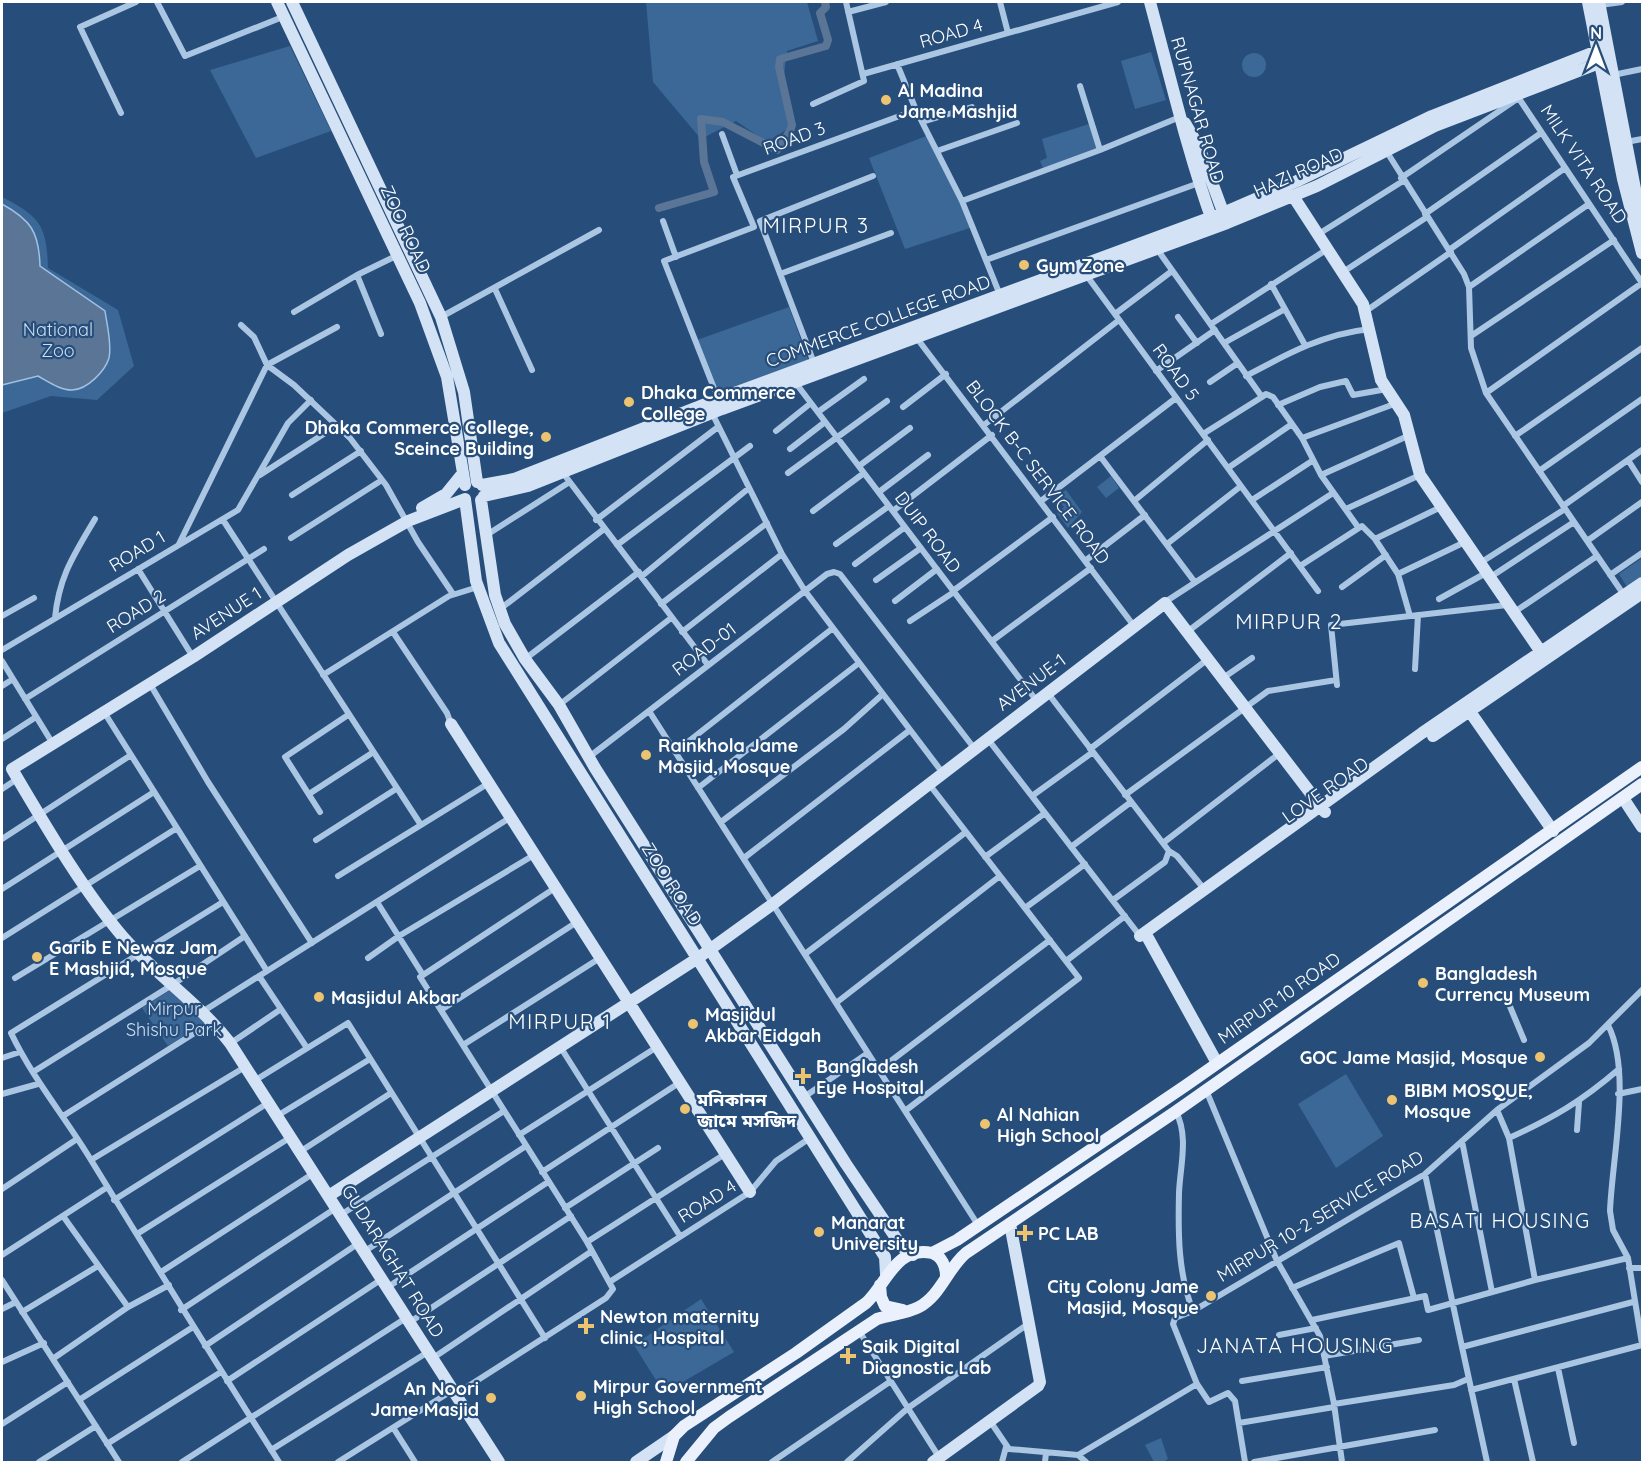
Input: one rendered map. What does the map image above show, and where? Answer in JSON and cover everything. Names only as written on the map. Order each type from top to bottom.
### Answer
[{"type":"main road","name":"MIRPUR 10 ROAD","points":[[932,1254],[1217,1063],[1642,767]]},
{"type":"main road","name":"MIRPUR 10 ROAD","points":[[946,1276],[966,1253],[1176,1112],[1642,784]]},
{"type":"main road","points":[[1510,860],[1519,872]]},
{"type":"main road","points":[[1335,981],[1344,994]]},
{"type":"main road","points":[[666,1462],[674,1436],[796,1353],[881,1284],[899,1262],[913,1255],[932,1254],[943,1262],[946,1276],[933,1297],[913,1310],[877,1319],[714,1428],[692,1461]]},
{"type":"main road","points":[[881,1284],[881,1297],[885,1306],[897,1310],[913,1310]]},
{"type":"street","points":[[121,113],[80,27],[136,2]]},
{"type":"street","points":[[157,2],[185,56],[285,16],[295,6]]},
{"type":"street","name":"ZOO ROAD","points":[[277,2],[431,329],[447,377],[464,479],[462,493],[465,499],[472,560],[478,587],[494,632],[516,672],[555,730],[581,776],[885,1257],[881,1284]]},
{"type":"street","points":[[813,104],[864,81],[846,2]]},
{"type":"street","points":[[848,12],[885,2]]},
{"type":"street","points":[[1000,2],[1008,33]]},
{"type":"street","name":"ROAD 4","points":[[863,74],[1118,2]]},
{"type":"street","name":"RUPNAGAR ROAD","points":[[1150,2],[1181,116],[1185,141],[1199,183],[1219,220]]},
{"type":"street","points":[[1596,3],[1622,2]]},
{"type":"street","name":"MILK VITA ROAD","points":[[1596,3],[1623,179],[1642,254]]},
{"type":"street","name":"ZOO ROAD","points":[[295,6],[443,321],[464,392],[481,490],[485,537],[499,609],[527,661],[558,705],[592,763],[804,1096],[902,1247],[913,1255]]},
{"type":"street","name":"MILK VITA ROAD","points":[[1604,55],[1613,75],[1642,225]]},
{"type":"street","name":"HAZI ROAD","points":[[1219,220],[1298,181],[1435,126],[1517,97],[1604,55]]},
{"type":"street","name":"HAZI ROAD","points":[[1002,301],[1087,276],[1219,220],[1293,196],[1432,116],[1604,55]]},
{"type":"street","points":[[897,64],[916,110],[962,201],[1002,301]]},
{"type":"street","points":[[1613,75],[1642,69]]},
{"type":"street","points":[[1080,86],[1100,150]]},
{"type":"street","points":[[1316,235],[1402,180],[1517,97]]},
{"type":"street","name":"MILK VITA ROAD","points":[[1517,97],[1642,283]]},
{"type":"street","points":[[922,122],[972,107]]},
{"type":"street","name":"ROAD 3","points":[[738,175],[916,110]]},
{"type":"street","points":[[962,201],[1100,150],[1181,116],[1199,147],[1219,220]]},
{"type":"street","points":[[937,150],[1017,123]]},
{"type":"street","points":[[1342,273],[1541,133]]},
{"type":"street","points":[[722,134],[738,175],[733,177],[754,227],[664,261],[715,406],[718,427],[782,554],[805,591],[942,772]]},
{"type":"street","points":[[1626,142],[1642,139]]},
{"type":"street","points":[[1383,146],[1402,180],[1464,274],[1469,287],[1471,336],[1477,370],[1486,393],[1626,599]]},
{"type":"street","points":[[1366,311],[1565,168]]},
{"type":"street","points":[[815,363],[760,221],[873,176]]},
{"type":"street","points":[[986,260],[1199,183]]},
{"type":"street","points":[[1293,196],[1366,311],[1381,380],[1397,403],[1410,435],[1420,475],[1541,652]]},
{"type":"street","points":[[1469,287],[1589,204]]},
{"type":"street","points":[[663,221],[676,257]]},
{"type":"street","points":[[431,329],[495,289],[599,230]]},
{"type":"street","points":[[780,274],[891,233]]},
{"type":"street","points":[[1471,336],[1614,240]]},
{"type":"street","points":[[1154,246],[1262,397]]},
{"type":"street","name":"COMMERCE COLLEGE ROAD","points":[[481,490],[514,490],[565,478],[715,406],[815,363],[1002,301],[1154,246]]},
{"type":"street","points":[[1156,371],[1197,343],[1213,327],[1271,284],[1326,250]]},
{"type":"street","points":[[294,312],[357,274],[398,255]]},
{"type":"street","points":[[984,425],[1172,271]]},
{"type":"street","points":[[357,274],[381,334]]},
{"type":"street","name":"ROAD 5","points":[[1087,276],[1318,591]]},
{"type":"street","points":[[1486,393],[1642,283]]},
{"type":"street","points":[[1271,284],[1305,345]]},
{"type":"street","points":[[495,289],[532,370]]},
{"type":"street","name":"COMMERCE COLLEGE ROAD","points":[[481,490],[715,406],[795,382],[916,337],[1002,301]]},
{"type":"street","points":[[1224,343],[1284,309]]},
{"type":"street","points":[[1178,317],[1197,343]]},
{"type":"street","points":[[242,325],[254,337],[267,365],[311,400],[361,452],[382,480],[408,521],[418,542],[453,594]]},
{"type":"street","points":[[267,365],[337,327]]},
{"type":"street","points":[[1246,376],[1305,345],[1334,335],[1370,329]]},
{"type":"street","name":"BLOCK B-C SERVICE ROAD","points":[[916,337],[1134,626]]},
{"type":"street","points":[[1515,436],[1642,348]]},
{"type":"street","points":[[1210,382],[1238,363]]},
{"type":"street","name":"ROAD 1","points":[[2,650],[178,544],[267,365]]},
{"type":"street","points":[[903,407],[946,374]]},
{"type":"street","points":[[818,412],[864,379]]},
{"type":"street","points":[[1278,405],[1320,387],[1346,381],[1353,395],[1387,389]]},
{"type":"street","name":"DUIP ROAD","points":[[795,382],[1036,700]]},
{"type":"street","points":[[1203,434],[1269,394],[1302,438],[1312,461],[1358,527]]},
{"type":"street","points":[[1041,501],[1176,398]]},
{"type":"street","points":[[1539,471],[1642,399]]},
{"type":"street","points":[[178,544],[238,510],[288,423],[311,400]]},
{"type":"street","points":[[788,473],[887,401]]},
{"type":"street","points":[[776,431],[811,403]]},
{"type":"street","points":[[1302,438],[1397,403]]},
{"type":"street","points":[[790,449],[825,422]]},
{"type":"street","points":[[1228,468],[1292,424]]},
{"type":"street","points":[[259,476],[336,426]]},
{"type":"street","points":[[596,520],[718,427]]},
{"type":"street","points":[[859,466],[910,428]]},
{"type":"street","points":[[836,544],[891,508],[992,435]]},
{"type":"street","points":[[1321,475],[1410,435]]},
{"type":"street","points":[[1134,501],[1208,440]]},
{"type":"street","points":[[617,545],[750,446]]},
{"type":"street","points":[[1485,572],[1564,507],[1642,450]]},
{"type":"street","points":[[292,495],[361,452]]},
{"type":"street","points":[[879,492],[928,455]]},
{"type":"street","points":[[1100,456],[1194,581]]},
{"type":"street","points":[[1628,460],[1642,482]]},
{"type":"street","points":[[1252,500],[1312,461]]},
{"type":"street","points":[[813,511],[864,473]]},
{"type":"street","points":[[1346,509],[1420,475]]},
{"type":"street","points":[[485,537],[565,478],[641,574],[671,618],[708,665]]},
{"type":"street","points":[[408,521],[412,514],[454,488],[464,479],[481,490],[471,502],[465,499]]},
{"type":"street","points":[[291,538],[382,480]]},
{"type":"street","points":[[1167,544],[1241,486]]},
{"type":"street","points":[[516,672],[527,661],[749,488]]},
{"type":"street","points":[[1323,809],[1165,603],[1194,581],[1275,533],[1333,493]]},
{"type":"street","name":"AVENUE 1","points":[[15,774],[53,744],[193,657],[348,555],[408,521],[465,499]]},
{"type":"street","points":[[1587,541],[1642,502]]},
{"type":"street","points":[[1375,539],[1441,507]]},
{"type":"street","points":[[1085,561],[1145,515]]},
{"type":"street","points":[[910,621],[1053,517]]},
{"type":"street","points":[[55,618],[58,591],[69,563],[95,519]]},
{"type":"street","points":[[223,520],[372,753],[421,825]]},
{"type":"street","points":[[1439,599],[1574,522]]},
{"type":"street","points":[[661,604],[767,523]]},
{"type":"street","points":[[1300,566],[1358,527],[1364,526],[1398,574],[1410,616]]},
{"type":"street","points":[[855,564],[905,527]]},
{"type":"street","points":[[499,609],[604,529]]},
{"type":"street","points":[[1398,574],[1465,542]]},
{"type":"street","points":[[876,580],[921,548]]},
{"type":"street","name":"ROAD 2","points":[[25,699],[264,549]]},
{"type":"street","points":[[1610,575],[1642,553]]},
{"type":"street","points":[[682,632],[782,554]]},
{"type":"street","points":[[1187,632],[1290,554]]},
{"type":"street","points":[[1342,587],[1386,555]]},
{"type":"street","points":[[1125,795],[1273,688],[1336,682],[1331,625],[1418,615],[1510,609],[1597,556]]},
{"type":"street","points":[[992,641],[1091,568]]},
{"type":"street","points":[[138,569],[193,657]]},
{"type":"street","points":[[895,601],[937,569]]},
{"type":"street","name":"ROAD-01","points":[[592,763],[649,711],[827,574],[834,572],[840,574],[974,748]]},
{"type":"street","name":"LOVE ROAD","points":[[1146,934],[1626,599],[1642,583]]},
{"type":"street","points":[[323,675],[453,594],[478,587]]},
{"type":"street","name":"LOVE ROAD","points":[[1468,708],[1541,652],[1626,599],[1642,593]]},
{"type":"street","points":[[2,616],[34,598]]},
{"type":"street","name":"AVENUE-1","points":[[330,1195],[698,958],[1165,603]]},
{"type":"street","points":[[1415,669],[1418,615]]},
{"type":"street","points":[[558,705],[671,618]]},
{"type":"street","points":[[675,752],[833,628]]},
{"type":"street","points":[[393,632],[447,713],[451,724],[750,1192]]},
{"type":"street","points":[[1223,678],[1252,658]]},
{"type":"street","points":[[1032,796],[1208,659]]},
{"type":"street","points":[[2,661],[53,744]]},
{"type":"street","points":[[698,788],[859,663]]},
{"type":"street","points":[[2,686],[13,679]]},
{"type":"street","points":[[150,684],[208,782],[312,943]]},
{"type":"street","points":[[1047,692],[1169,851],[1177,856],[1205,890]]},
{"type":"street","points":[[720,822],[844,729],[883,694]]},
{"type":"street","points":[[1468,708],[1553,831]]},
{"type":"street","points":[[649,711],[978,1225]]},
{"type":"street","points":[[104,712],[267,971]]},
{"type":"street","points":[[320,812],[285,757],[348,715]]},
{"type":"street","points":[[2,739],[36,717]]},
{"type":"street","points":[[744,858],[910,730]]},
{"type":"street","points":[[987,738],[1125,916],[1146,934],[1217,1063]]},
{"type":"street","points":[[309,794],[372,753]]},
{"type":"street","points":[[1163,843],[1280,753]]},
{"type":"street","points":[[2,839],[131,755]]},
{"type":"street","points":[[581,776],[592,763]]},
{"type":"street","points":[[2,789],[15,774]]},
{"type":"street","name":"GUDARAGHAT ROAD","points":[[15,774],[109,920],[172,986],[212,1022],[230,1043],[330,1195],[499,1462]]},
{"type":"street","points":[[338,876],[489,783]]},
{"type":"street","points":[[905,1110],[1079,978],[928,783]]},
{"type":"street","points":[[316,840],[396,789]]},
{"type":"street","points":[[2,888],[154,792]]},
{"type":"street","points":[[1623,798],[1642,827]]},
{"type":"street","points":[[1071,847],[1131,802]]},
{"type":"street","name":"LOVE ROAD","points":[[1146,934],[1205,890],[1323,809]]},
{"type":"street","points":[[985,857],[1045,813]]},
{"type":"street","points":[[202,1012],[511,817]]},
{"type":"street","points":[[2,938],[177,828]]},
{"type":"street","points":[[805,954],[966,832]]},
{"type":"street","points":[[1113,900],[1166,862],[1169,851]]},
{"type":"street","points":[[368,958],[399,936],[534,855]]},
{"type":"street","points":[[1025,908],[1084,864]]},
{"type":"street","points":[[15,978],[200,866]]},
{"type":"street","points":[[836,1002],[1000,876]]},
{"type":"street","points":[[338,1462],[545,1338],[606,1299],[613,1289],[611,1281],[571,1216],[420,977],[555,888]]},
{"type":"street","points":[[223,902],[11,1033],[38,1084],[63,1116],[106,1188],[169,1285],[181,1310],[279,1462]]},
{"type":"street","points":[[377,902],[423,975]]},
{"type":"street","points":[[1066,961],[1125,916]]},
{"type":"street","points":[[441,1011],[577,922]]},
{"type":"street","points":[[33,1071],[172,986],[245,936]]},
{"type":"street","points":[[879,1070],[1050,940]]},
{"type":"street","points":[[463,1045],[600,958]]},
{"type":"street","points":[[259,976],[307,1048]]},
{"type":"street","name":"MIRPUR 10-2 SERVICE ROAD","points":[[1197,1384],[1172,1320],[1193,1311],[1425,1174],[1497,1110],[1571,1057],[1608,1025],[1642,990]]},
{"type":"street","points":[[1506,997],[1524,1040]]},
{"type":"street","points":[[230,1043],[281,1009]]},
{"type":"street","points":[[63,1116],[212,1022]]},
{"type":"street","points":[[254,1081],[348,1023],[545,1338]]},
{"type":"street","points":[[1471,1390],[1642,1345],[1633,1302],[1628,1258],[1613,1230],[1610,1211],[1619,1069],[1617,1044],[1608,1025]]},
{"type":"street","points":[[519,1135],[657,1047]]},
{"type":"street","points":[[561,1048],[632,1164],[680,1236]]},
{"type":"street","points":[[2,1058],[20,1052]]},
{"type":"street","points":[[804,1096],[868,1053]]},
{"type":"street","points":[[278,1116],[370,1059]]},
{"type":"street","points":[[91,1160],[245,1067]]},
{"type":"street","points":[[1509,1138],[1579,1102],[1619,1069]]},
{"type":"street","points":[[542,1172],[680,1083]]},
{"type":"street","points":[[2,1094],[38,1084]]},
{"type":"street","points":[[1618,1094],[1642,1089]]},
{"type":"street","points":[[1206,1090],[1277,1261],[1316,1328],[1327,1367],[1342,1462]]},
{"type":"street","points":[[301,1151],[391,1093]]},
{"type":"street","points":[[1577,1130],[1579,1102]]},
{"type":"street","points":[[114,1200],[268,1103]]},
{"type":"street","points":[[1497,1110],[1509,1138],[1535,1280]]},
{"type":"street","points":[[181,1310],[504,1111]]},
{"type":"street","points":[[1176,1112],[1183,1130],[1179,1196],[1180,1252],[1183,1281],[1193,1311]]},
{"type":"street","points":[[137,1234],[291,1137]]},
{"type":"street","name":"ROAD 4","points":[[611,1281],[750,1192],[776,1161],[810,1138]]},
{"type":"street","points":[[2,1189],[77,1139]]},
{"type":"street","points":[[1462,1141],[1492,1292]]},
{"type":"street","points":[[205,1346],[454,1193],[526,1146]]},
{"type":"street","points":[[565,1208],[658,1148]]},
{"type":"street","points":[[587,1242],[725,1154]]},
{"type":"street","points":[[161,1272],[315,1172]]},
{"type":"street","points":[[1425,1174],[1487,1462]]},
{"type":"street","points":[[227,1381],[549,1182]]},
{"type":"street","points":[[2,1255],[106,1188]]},
{"type":"street","points":[[63,1216],[128,1307]]},
{"type":"street","points":[[182,1462],[499,1264],[571,1216]]},
{"type":"street","points":[[859,1330],[908,1408],[936,1460],[990,1422],[1040,1382],[1010,1224]]},
{"type":"street","points":[[1292,1288],[1399,1244],[1414,1299]]},
{"type":"street","points":[[271,1450],[431,1355],[592,1251]]},
{"type":"street","points":[[1312,1320],[1425,1296],[1428,1310],[1535,1280],[1628,1258]]},
{"type":"street","points":[[22,1312],[98,1266]]},
{"type":"street","points":[[1629,1268],[1642,1268]]},
{"type":"street","points":[[2,1280],[119,1462]]},
{"type":"street","points":[[54,1358],[128,1307],[169,1285]]},
{"type":"street","points":[[2,1309],[16,1302]]},
{"type":"street","points":[[1462,1347],[1633,1302]]},
{"type":"street","points":[[847,1462],[908,1408],[1028,1324]]},
{"type":"street","points":[[79,1400],[193,1327]]},
{"type":"street","points":[[1279,1335],[1316,1328]]},
{"type":"street","points":[[1324,1356],[1419,1340]]},
{"type":"street","points":[[2,1362],[44,1343]]},
{"type":"street","points":[[1242,1381],[1327,1367]]},
{"type":"street","points":[[1558,1368],[1574,1443]]},
{"type":"street","points":[[107,1444],[221,1372]]},
{"type":"street","points":[[1239,1423],[1454,1384],[1468,1379]]},
{"type":"street","points":[[1514,1379],[1533,1462]]},
{"type":"street","points":[[772,1462],[891,1381]]},
{"type":"street","points":[[2,1424],[68,1382]]},
{"type":"street","points":[[1078,1455],[1197,1384],[1209,1402],[1228,1393],[1235,1401],[1245,1462]]},
{"type":"street","points":[[990,1422],[1006,1447],[1002,1462]]},
{"type":"street","points":[[39,1462],[96,1426]]},
{"type":"street","points":[[394,1429],[415,1462]]},
{"type":"street","points":[[1254,1462],[1435,1430]]},
{"type":"street","points":[[645,1460],[674,1436]]},
{"type":"street","points":[[1006,1447],[1078,1455],[1086,1462]]},
{"type":"street","points":[[1045,1462],[1046,1452]]},
{"type":"green space","points":[[646,2],[807,2],[818,41],[787,51],[782,91],[789,128],[767,142],[736,121],[701,139],[653,82]]},
{"type":"green space","points":[[290,46],[331,131],[256,158],[210,70]]},
{"type":"green space","points":[[1151,52],[1166,100],[1135,109],[1121,61]]},
{"type":"green space","points":[[1254,53],[1263,56],[1266,65],[1263,74],[1254,77],[1245,74],[1242,65],[1245,56]]},
{"type":"green space","points":[[1089,124],[1098,149],[1043,168],[1040,161],[1047,158],[1042,139]]},
{"type":"green space","points":[[929,135],[973,227],[905,249],[869,158]]},
{"type":"green space","name":"National Zoo","points":[[2,197],[33,216],[46,241],[48,268],[118,310],[134,366],[97,400],[51,396],[2,413]]},
{"type":"green space","points":[[789,307],[810,365],[719,399],[697,340]]},
{"type":"green space","points":[[1111,476],[1119,488],[1106,498],[1097,487]]},
{"type":"green space","points":[[1066,490],[1082,512],[1068,528],[1057,513],[1064,507],[1056,497]]},
{"type":"green space","points":[[1642,558],[1642,576],[1627,587],[1619,574]]},
{"type":"green space","name":"Mirpur Shishu Park","points":[[172,989],[207,1021],[168,1046],[142,1008]]},
{"type":"green space","points":[[1346,1074],[1383,1136],[1336,1168],[1298,1104]]},
{"type":"green space","points":[[701,1299],[734,1352],[664,1393],[634,1345]]},
{"type":"green space","points":[[1161,1438],[1168,1459],[1163,1462],[1154,1462],[1145,1445]]},
{"type":"shaded area","name":"National Zoo","points":[[2,204],[20,216],[32,228],[38,244],[40,266],[105,311],[110,341],[109,358],[99,374],[84,387],[72,390],[63,389],[38,376],[2,385]]},
{"type":"waterway","points":[[659,208],[714,192],[704,162],[701,119],[723,122],[777,150],[792,125],[779,67],[780,59],[826,46],[828,40],[820,13],[826,7],[825,2]]},
{"type":"place","name":"Al Madina Jame Mashjid","points":[[886,100]]},
{"type":"place","name":"Gym Zone","points":[[1024,265]]},
{"type":"place","name":"Dhaka Commerce College","points":[[629,402]]},
{"type":"place","name":"Dhaka Commerce College, Sceince Building","points":[[546,437]]},
{"type":"place","name":"Rainkhola Jame Masjid, Mosque","points":[[646,755]]},
{"type":"place","name":"Garib E Newaz Jam E Mashjid, Mosque","points":[[37,957]]},
{"type":"place","name":"Bangladesh Currency Museum","points":[[1423,983]]},
{"type":"place","name":"Masjidul Akbar","points":[[319,997]]},
{"type":"place","name":"Masjidul Akbar Eidgah","points":[[693,1024]]},
{"type":"place","name":"GOC Jame Masjid, Mosque","points":[[1540,1057]]},
{"type":"place","name":"Bangladesh Eye Hospital","points":[[803,1076]]},
{"type":"place","name":"BIBM MOSQUE, Mosque","points":[[1392,1100]]},
{"type":"place","name":"মনিকানন জামে মসজিদ","points":[[685,1109]]},
{"type":"place","name":"Al Nahian High School","points":[[985,1124]]},
{"type":"place","name":"Manarat University","points":[[819,1232]]},
{"type":"place","name":"PC LAB","points":[[1025,1233]]},
{"type":"place","name":"City Colony Jame Masjid, Mosque","points":[[1211,1296]]},
{"type":"place","name":"Newton maternity clinic, Hospital","points":[[586,1326]]},
{"type":"place","name":"Saik Digital Diagnostic Lab","points":[[848,1356]]},
{"type":"place","name":"Mirpur Government High School","points":[[581,1396]]},
{"type":"place","name":"An Noori Jame Masjid","points":[[491,1398]]},
{"type":"district","name":"MIRPUR 3","points":[[816,225]]},
{"type":"district","name":"MIRPUR 2","points":[[1289,621]]},
{"type":"district","name":"MIRPUR 1","points":[[560,1021]]},
{"type":"district","name":"BASATI HOUSING","points":[[1500,1220]]},
{"type":"district","name":"JANATA HOUSING","points":[[1295,1345]]}]
